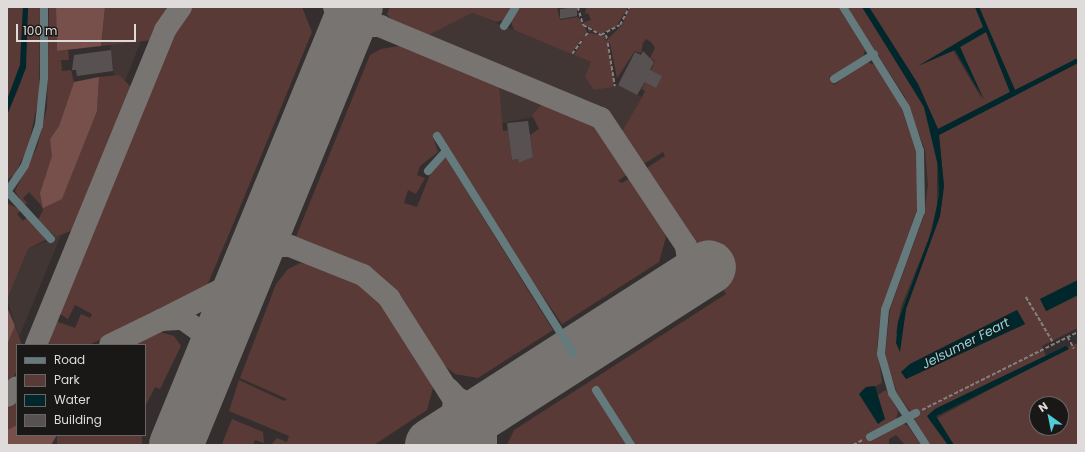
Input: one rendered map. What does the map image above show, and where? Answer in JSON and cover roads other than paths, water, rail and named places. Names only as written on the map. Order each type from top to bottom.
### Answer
[{"type":"street","points":[[44,7],[42,110],[30,154],[7,191],[51,239]]},
{"type":"street","points":[[504,26],[516,7]]},
{"type":"street","points":[[843,7],[874,54],[906,108],[923,166],[917,227],[885,310],[881,342],[885,376],[907,418],[926,445]]},
{"type":"street","points":[[834,79],[874,54]]},
{"type":"street","points":[[437,136],[574,354]]},
{"type":"street","points":[[428,171],[446,151]]},
{"type":"street","points":[[596,390],[631,445]]},
{"type":"street","points":[[870,437],[916,413]]},
{"type":"water","points":[[23,7],[28,7],[26,68],[7,115],[7,100],[20,65]]},
{"type":"water","points":[[862,7],[869,7],[918,84],[938,129],[1010,92],[986,32],[960,47],[984,100],[955,50],[918,66],[983,27],[975,7],[979,7],[1015,90],[1078,58],[1078,63],[939,135],[944,186],[940,216],[906,309],[900,352],[896,343],[898,322],[932,230],[939,195],[938,166],[924,107]]},
{"type":"water","points":[[1078,280],[1078,295],[1046,311],[1040,299]]},
{"type":"water","name":"Jelsumer Feart","points":[[1017,310],[1025,324],[906,379],[901,372],[910,364]]},
{"type":"water","points":[[1066,346],[1069,349],[936,416],[954,445],[948,445],[927,416],[935,409]]},
{"type":"water","points":[[875,386],[885,419],[878,424],[859,394],[866,387]]}]
